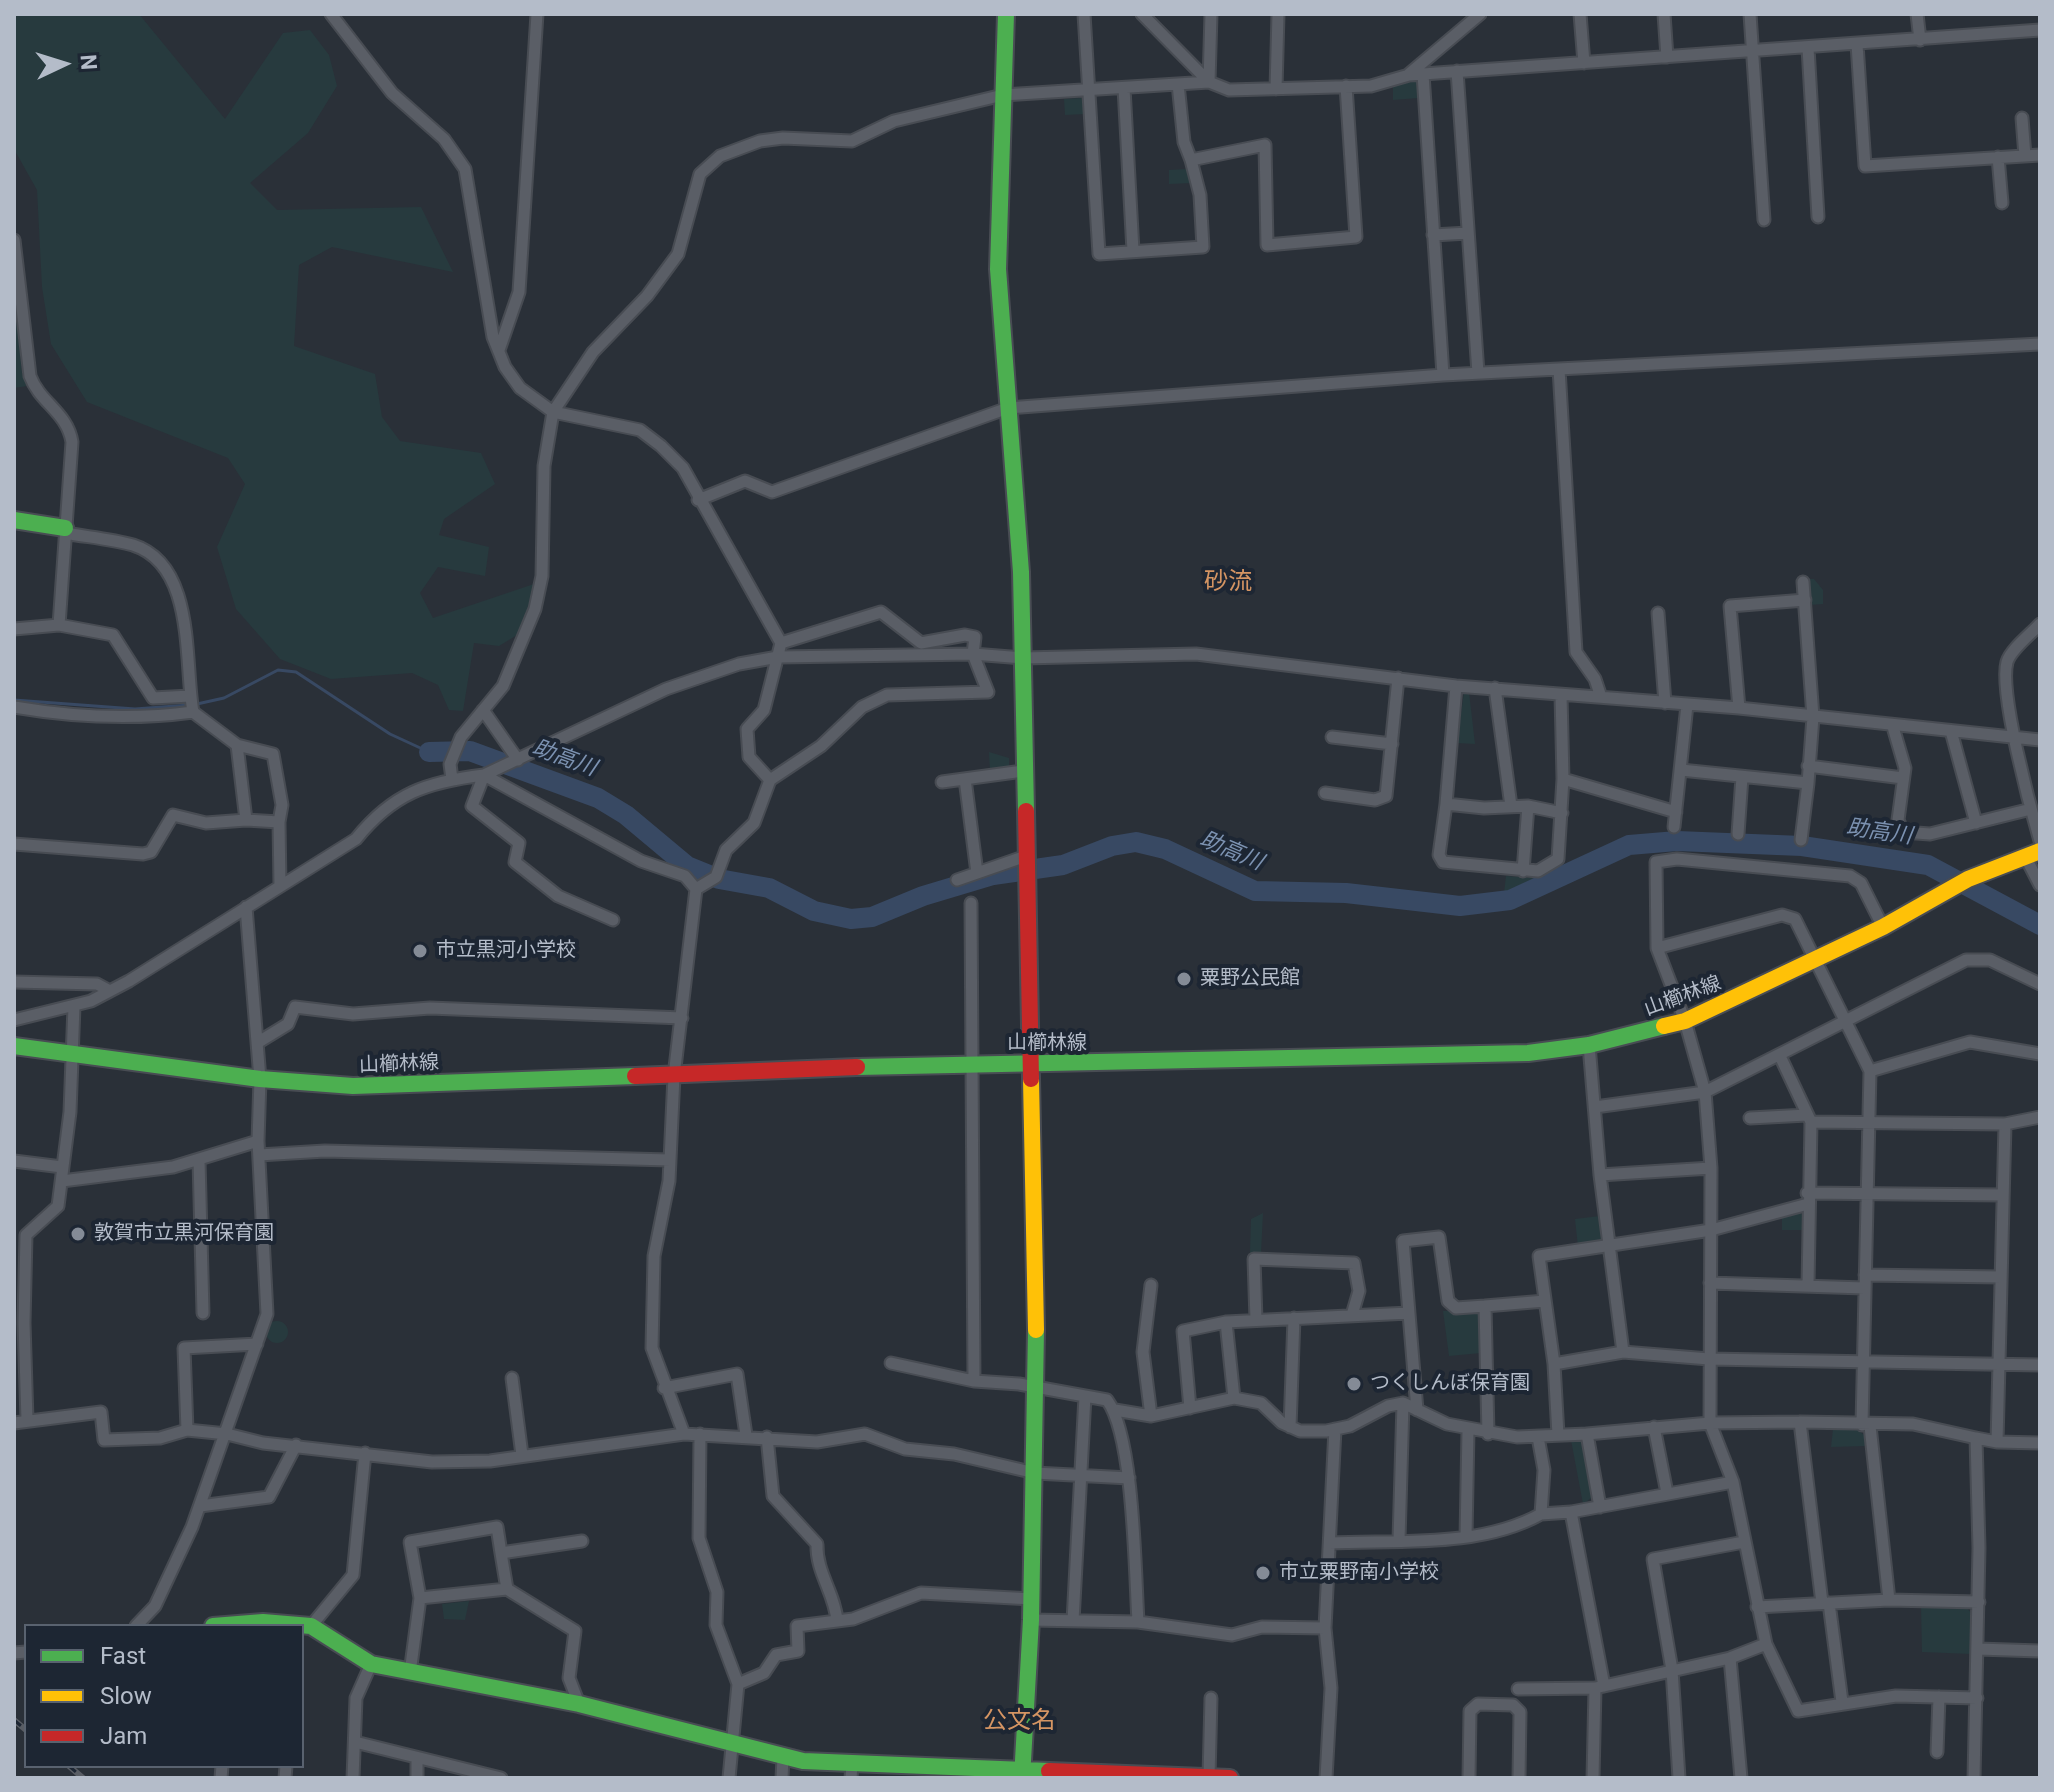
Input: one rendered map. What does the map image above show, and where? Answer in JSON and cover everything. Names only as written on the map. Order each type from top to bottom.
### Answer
[{"type":"street","points":[[331,14],[392,93],[444,139],[465,169],[471,190],[483,289],[499,350],[520,388],[553,412],[640,430],[683,468],[698,500],[781,643],[764,710],[747,729],[749,757],[770,780]]},
{"type":"street","points":[[499,350],[519,292],[537,14]]},
{"type":"street","points":[[1006,14],[998,269],[1021,572],[1037,1389],[1032,1599],[1022,1774]]},
{"type":"street","points":[[1084,14],[1099,254],[1203,247],[1200,195],[1184,142],[1178,84]]},
{"type":"street","points":[[1142,14],[1209,82],[1229,90],[1371,86],[1409,75],[2040,30]]},
{"type":"street","points":[[1209,82],[1211,14]]},
{"type":"street","points":[[1276,89],[1278,14]]},
{"type":"street","points":[[1409,75],[1479,14]]},
{"type":"street","points":[[1580,14],[1584,63]]},
{"type":"street","points":[[1664,14],[1667,57]]},
{"type":"street","points":[[1750,14],[1764,220]]},
{"type":"street","points":[[1917,14],[1920,40]]},
{"type":"street","points":[[1857,44],[1865,166],[2040,155]]},
{"type":"street","points":[[1808,48],[1818,217]]},
{"type":"street","points":[[1457,71],[1478,373]]},
{"type":"street","points":[[1423,74],[1443,375]]},
{"type":"street","points":[[452,779],[450,764],[461,737],[503,686],[535,609],[542,576],[540,515],[544,466],[553,412],[593,352],[647,296],[678,254],[700,174],[708,164],[760,141],[783,138],[852,141],[894,121],[1003,95],[1209,82]]},
{"type":"street","points":[[1191,160],[1265,145],[1267,245],[1356,237],[1346,86]]},
{"type":"street","points":[[1124,88],[1133,251]]},
{"type":"street","points":[[2022,118],[2025,156]]},
{"type":"street","points":[[1998,157],[2002,203]]},
{"type":"street","points":[[1433,235],[1468,233]]},
{"type":"street","points":[[14,240],[30,376],[38,392],[62,415],[71,433],[59,625]]},
{"type":"street","points":[[698,500],[745,481],[772,492],[1008,408],[1443,375],[2040,344]]},
{"type":"street","points":[[1559,369],[1576,652],[1595,679],[1601,697]]},
{"type":"street","points":[[14,520],[135,546],[153,557],[176,586],[188,645],[193,712],[237,745],[273,754],[282,805],[279,822],[280,886]]},
{"type":"street","points":[[1801,840],[1813,717],[1803,582]]},
{"type":"street","points":[[1739,708],[1730,606],[1805,600]]},
{"type":"street","points":[[696,889],[716,877],[726,850],[754,823],[770,780],[821,746],[862,707],[887,695],[988,692],[973,654],[975,637],[921,643],[881,612],[781,643]]},
{"type":"street","points":[[1658,613],[1665,703]]},
{"type":"street","points":[[2040,624],[2008,659],[2014,738],[2040,841]]},
{"type":"street","points":[[14,629],[59,625],[113,635],[153,698],[190,696]]},
{"type":"street","points":[[14,1020],[74,1006],[110,991],[356,839],[375,815],[396,798],[452,779],[484,775],[666,689],[739,664],[778,657],[973,654],[1023,658],[1196,654],[1456,686],[1739,708],[1893,727],[2040,740]]},
{"type":"street","points":[[1325,793],[1375,800],[1386,796],[1398,678]]},
{"type":"street","points":[[1456,686],[1439,855],[1443,862],[1523,871],[1538,871],[1558,859],[1563,779],[1561,695]]},
{"type":"street","points":[[1495,688],[1511,806]]},
{"type":"street","points":[[1674,827],[1687,705]]},
{"type":"street","points":[[14,707],[105,716],[154,717],[193,712]]},
{"type":"street","points":[[483,710],[518,760]]},
{"type":"street","points":[[1893,727],[1905,768],[1898,820],[1903,832],[1930,834],[2031,809]]},
{"type":"street","points":[[1951,731],[1976,823]]},
{"type":"street","points":[[1332,737],[1392,744]]},
{"type":"street","points":[[237,745],[246,820]]},
{"type":"street","points":[[1808,766],[1903,778]]},
{"type":"street","points":[[1681,770],[1808,783]]},
{"type":"street","points":[[942,782],[1023,771]]},
{"type":"street","points":[[484,775],[641,861],[685,876],[696,889],[674,1076],[670,1160],[654,1256],[652,1348],[664,1388],[684,1434]]},
{"type":"street","points":[[484,775],[472,806],[519,843],[515,862],[558,896],[613,920]]},
{"type":"street","points":[[1738,834],[1742,777]]},
{"type":"street","points":[[965,779],[977,873]]},
{"type":"street","points":[[1563,779],[1676,812]]},
{"type":"street","points":[[1446,804],[1484,808],[1528,806],[1562,813]]},
{"type":"street","points":[[1523,871],[1528,806]]},
{"type":"street","points":[[14,844],[143,854],[151,852],[173,815],[206,823],[246,820],[279,822]]},
{"type":"street","points":[[2033,854],[2040,885]]},
{"type":"street","name":"山櫛林線","points":[[14,1046],[260,1079],[353,1086],[973,1063],[1031,1065],[1528,1053],[1589,1045],[1685,1021],[1883,927],[1945,890],[2033,854]]},
{"type":"street","points":[[1883,927],[1861,883],[1850,876],[1677,859],[1656,862],[1657,948],[1685,1021],[1705,1092],[1711,1168],[1710,1423],[1733,1482],[1766,1644],[1798,1711],[1896,1696],[1977,1698]]},
{"type":"street","points":[[957,880],[1026,860]]},
{"type":"street","points":[[971,903],[974,1381]]},
{"type":"street","points":[[138,1624],[155,1606],[200,1506],[267,1314],[258,1141],[260,1079],[246,907]]},
{"type":"street","points":[[1657,948],[1782,915],[1795,919],[1870,1071],[1864,1282],[1866,1426],[1889,1600]]},
{"type":"street","points":[[1595,1107],[1705,1092],[1847,1022],[1958,962],[1974,958],[2003,965],[2040,984]]},
{"type":"street","points":[[14,982],[97,984],[110,991]]},
{"type":"street","points":[[27,1420],[20,1278],[26,1235],[58,1206],[70,1112],[74,1006]]},
{"type":"street","points":[[257,1043],[288,1024],[295,1007],[353,1014],[430,1008],[682,1018]]},
{"type":"street","points":[[1870,1071],[1970,1042],[2040,1054]]},
{"type":"street","points":[[1589,1045],[1600,1175],[1623,1352]]},
{"type":"street","points":[[1780,1056],[1809,1118],[1808,1285]]},
{"type":"street","points":[[1750,1118],[2005,1124],[2040,1117]]},
{"type":"street","points":[[1997,1442],[2005,1124]]},
{"type":"street","points":[[62,1181],[199,1160],[258,1141]]},
{"type":"street","points":[[259,1155],[325,1151],[670,1160]]},
{"type":"street","points":[[199,1160],[203,1313]]},
{"type":"street","points":[[14,1161],[62,1167]]},
{"type":"street","points":[[1600,1175],[1711,1168]]},
{"type":"street","points":[[1558,1435],[1554,1364],[1539,1256],[1711,1230],[1807,1198],[1867,1192],[2003,1195]]},
{"type":"street","points":[[1417,1410],[1403,1241],[1439,1237],[1448,1301],[1456,1308],[1545,1301]]},
{"type":"street","points":[[1256,1320],[1254,1259],[1354,1263],[1359,1291],[1352,1315]]},
{"type":"street","points":[[1710,1283],[1808,1285],[2001,1277]]},
{"type":"street","points":[[1151,1285],[1143,1352],[1151,1416]]},
{"type":"street","points":[[1485,1306],[1488,1434]]},
{"type":"street","points":[[1190,1408],[1183,1331],[1226,1322],[1409,1313]]},
{"type":"street","points":[[1290,1427],[1294,1318]]},
{"type":"street","points":[[1226,1322],[1234,1398]]},
{"type":"street","points":[[187,1430],[184,1348],[257,1344]]},
{"type":"street","points":[[1554,1364],[1623,1352],[1709,1359],[2040,1365]]},
{"type":"street","points":[[891,1363],[974,1381],[1019,1384],[1107,1400],[1115,1410],[1129,1478],[1138,1622]]},
{"type":"street","points":[[664,1388],[737,1374],[746,1435]]},
{"type":"street","points":[[512,1378],[522,1455]]},
{"type":"street","points":[[1073,1621],[1085,1396]]},
{"type":"street","points":[[1115,1410],[1151,1416],[1234,1398],[1261,1403],[1290,1427],[1300,1431],[1350,1426],[1388,1406],[1403,1403],[1468,1430],[1488,1434],[1538,1437],[1710,1423],[1800,1422],[1866,1426],[1913,1424],[1997,1442],[2040,1443]]},
{"type":"street","points":[[1399,1540],[1403,1403]]},
{"type":"street","points":[[14,1423],[101,1412],[104,1440],[160,1438],[187,1430],[227,1434],[263,1443],[432,1462],[490,1461],[684,1434],[746,1435],[817,1442],[865,1434],[924,1453],[954,1454],[1035,1473],[1129,1478]]},
{"type":"street","points":[[1800,1422],[1842,1702]]},
{"type":"street","points":[[1654,1427],[1667,1493]]},
{"type":"street","points":[[1326,1778],[1331,1688],[1325,1628],[1335,1429]]},
{"type":"street","points":[[1466,1537],[1468,1430]]},
{"type":"street","points":[[700,1434],[699,1538],[717,1592],[716,1625],[738,1684],[730,1742],[729,1778]]},
{"type":"street","points":[[1587,1434],[1600,1507]]},
{"type":"street","points":[[767,1437],[773,1496],[817,1544],[816,1560],[836,1601],[837,1621]]},
{"type":"street","points":[[1538,1437],[1544,1470],[1541,1514]]},
{"type":"street","points":[[1974,1778],[1979,1602],[1976,1438]]},
{"type":"street","points":[[200,1506],[269,1497],[296,1445]]},
{"type":"street","points":[[311,1626],[353,1575],[365,1453]]},
{"type":"street","points":[[1330,1543],[1466,1537],[1522,1525],[1541,1514],[1571,1512],[1733,1482]]},
{"type":"street","points":[[1571,1512],[1599,1687],[1593,1778]]},
{"type":"street","points":[[410,1673],[420,1598],[410,1542],[497,1527],[507,1589]]},
{"type":"street","points":[[501,1553],[582,1541]]},
{"type":"street","points":[[1679,1778],[1672,1670],[1653,1559],[1744,1542]]},
{"type":"street","points":[[420,1598],[507,1589],[575,1631],[569,1678],[579,1704]]},
{"type":"street","points":[[738,1684],[764,1673],[776,1655],[798,1651],[797,1626],[853,1619],[921,1593],[1032,1599]]},
{"type":"street","points":[[1757,1607],[1889,1600],[1979,1602]]},
{"type":"street","points":[[1031,1620],[1138,1622],[1232,1635],[1262,1627],[1325,1628]]},
{"type":"street","points":[[238,1624],[287,1624]]},
{"type":"street","points":[[304,1625],[311,1626],[371,1664],[579,1704],[783,1757],[852,1771],[1230,1778]]},
{"type":"street","points":[[1518,1689],[1599,1687],[1730,1658],[1766,1644]]},
{"type":"street","points":[[1978,1649],[2040,1651]]},
{"type":"street","points":[[1730,1658],[1741,1778]]},
{"type":"street","points":[[353,1778],[356,1698],[371,1664]]},
{"type":"street","points":[[1937,1752],[1939,1697]]},
{"type":"street","points":[[1209,1777],[1211,1698]]},
{"type":"street","points":[[1469,1778],[1470,1711],[1478,1704],[1513,1705],[1520,1712],[1519,1778]]},
{"type":"street","points":[[355,1742],[501,1778]]},
{"type":"street","points":[[782,1778],[783,1757]]},
{"type":"street","points":[[417,1759],[417,1778]]},
{"type":"green space","points":[[14,14],[139,14],[225,119],[283,33],[310,30],[329,55],[337,86],[308,133],[250,183],[277,210],[421,207],[453,272],[332,247],[299,265],[294,346],[375,374],[382,417],[400,441],[481,453],[495,484],[444,519],[439,535],[489,547],[485,576],[438,567],[420,593],[433,618],[534,584],[522,632],[499,646],[474,643],[463,711],[449,710],[438,685],[412,673],[331,679],[280,659],[236,609],[217,547],[245,484],[228,458],[87,402],[51,344],[42,287],[37,190],[14,149]]},
{"type":"green space","points":[[1407,78],[1417,79],[1418,98],[1393,100],[1393,85]]},
{"type":"green space","points":[[1084,98],[1085,114],[1065,115],[1064,99]]},
{"type":"green space","points":[[1187,169],[1191,183],[1169,184],[1169,170]]},
{"type":"green space","points":[[14,290],[22,373],[27,386],[14,388]]},
{"type":"green space","points":[[1807,579],[1814,579],[1823,590],[1823,604],[1809,605]]},
{"type":"green space","points":[[1464,692],[1469,692],[1475,744],[1457,743]]},
{"type":"green space","points":[[989,752],[1009,758],[1009,768],[990,771]]},
{"type":"green space","points":[[1506,876],[1534,878],[1504,893]]},
{"type":"green space","points":[[1263,1213],[1261,1253],[1250,1253],[1251,1219]]},
{"type":"green space","points":[[1800,1213],[1804,1216],[1803,1230],[1782,1230],[1782,1217]]},
{"type":"green space","points":[[1600,1216],[1602,1239],[1595,1245],[1578,1247],[1575,1219]]},
{"type":"green space","points":[[1473,1310],[1480,1314],[1481,1353],[1449,1356],[1443,1311]]},
{"type":"green space","points":[[277,1321],[285,1324],[288,1332],[285,1340],[277,1343],[269,1340],[266,1332],[269,1324]]},
{"type":"green space","points":[[1833,1429],[1858,1430],[1865,1436],[1865,1446],[1831,1447]]},
{"type":"green space","points":[[1577,1439],[1585,1444],[1594,1496],[1583,1504],[1571,1440]]},
{"type":"green space","points":[[469,1601],[465,1620],[444,1619],[442,1604]]},
{"type":"green space","points":[[1921,1606],[1967,1608],[1972,1614],[1971,1654],[1922,1652]]},
{"type":"waterway","points":[[197,704],[224,698],[278,670],[296,672],[390,734],[429,752]]},
{"type":"waterway","points":[[14,700],[135,709],[189,705]]},
{"type":"waterway","name":"助高川","points":[[429,752],[470,751],[598,798],[626,815],[687,866],[719,879],[769,888],[814,911],[851,919],[872,917],[923,896],[993,875],[1063,865],[1112,846],[1136,842],[1165,849],[1255,891],[1346,893],[1460,906],[1510,900],[1629,845],[1677,841],[1802,846],[1928,865],[2040,925]]},
{"type":"railway","points":[[14,1720],[24,1728]]},
{"type":"railway","points":[[71,1768],[83,1778]]},
{"type":"traffic: fast","points":[[1006,14],[998,269],[1021,572],[1026,811]]},
{"type":"traffic: fast","points":[[14,520],[65,528]]},
{"type":"traffic: fast","points":[[857,1067],[1528,1053],[1589,1045],[1664,1026]]},
{"type":"traffic: fast","points":[[14,1046],[260,1079],[353,1086],[635,1076]]},
{"type":"traffic: fast","points":[[1022,1778],[1031,1620],[1036,1330]]},
{"type":"traffic: fast","points":[[238,1624],[287,1624]]},
{"type":"traffic: fast","points":[[304,1625],[311,1626],[371,1664],[579,1704],[803,1761],[1049,1771]]},
{"type":"traffic: slow","points":[[1664,1026],[1685,1021],[1883,927],[1968,879],[2040,851]]},
{"type":"traffic: slow","points":[[1031,1079],[1036,1330]]},
{"type":"traffic: jam","points":[[1026,811],[1031,1079]]},
{"type":"traffic: jam","points":[[635,1076],[857,1067]]},
{"type":"traffic: jam","points":[[1049,1771],[1230,1778]]},
{"type":"place","name":"市立黒河小学校","points":[[420,951]]},
{"type":"place","name":"粟野公民館","points":[[1184,979]]},
{"type":"place","name":"敦賀市立黒河保育園","points":[[78,1234]]},
{"type":"place","name":"つくしんぼ保育園","points":[[1354,1384]]},
{"type":"place","name":"市立粟野南小学校","points":[[1263,1573]]},
{"type":"district","name":"砂流","points":[[1228,583]]},
{"type":"district","name":"公文名","points":[[1019,1722]]}]
